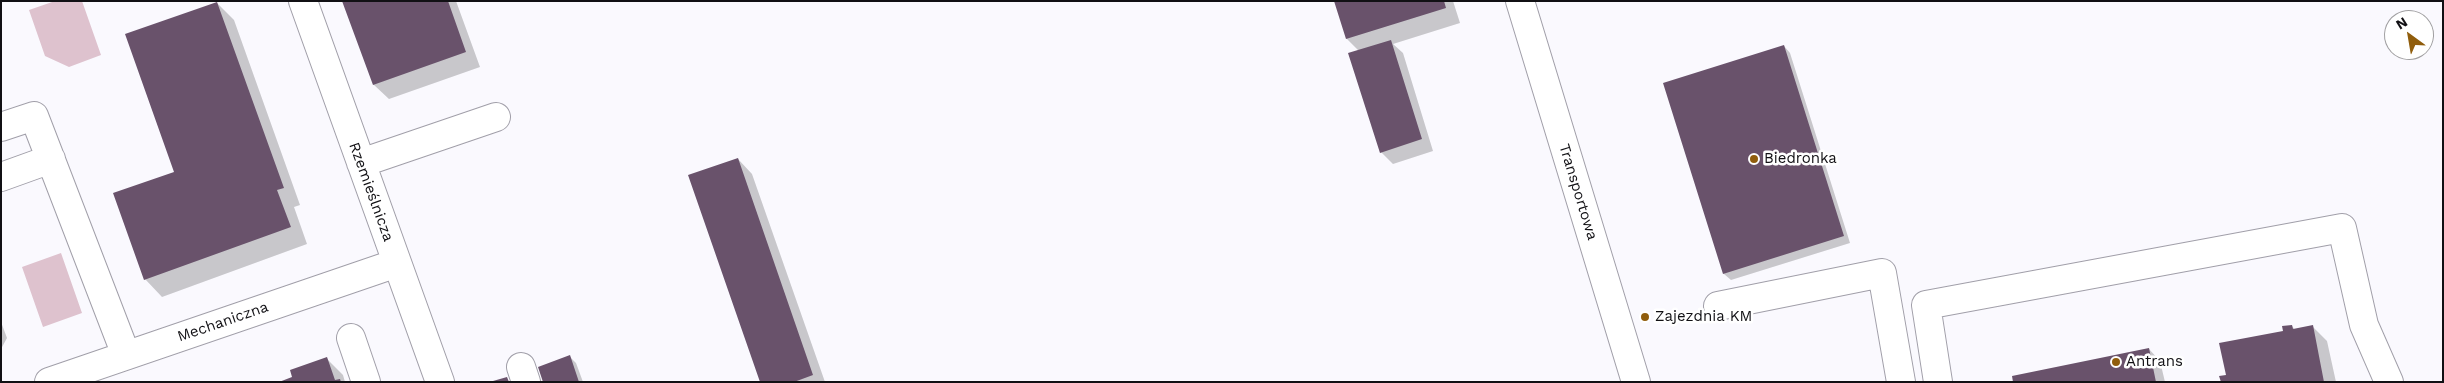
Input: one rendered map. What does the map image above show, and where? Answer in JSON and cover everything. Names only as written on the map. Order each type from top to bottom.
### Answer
[{"type":"street","name":"Rzemieślnicza","points":[[303,1],[440,382]]},
{"type":"street","name":"Transportowa","points":[[1520,1],[1636,382]]},
{"type":"street","points":[[1,127],[34,116],[126,355]]},
{"type":"street","points":[[361,163],[496,117]]},
{"type":"street","points":[[1,177],[51,160]]},
{"type":"street","points":[[1938,382],[1926,305],[2342,228],[2364,325],[2389,382]]},
{"type":"street","name":"Mechaniczna","points":[[49,382],[397,263]]},
{"type":"street","points":[[1718,306],[1882,273],[1901,382]]},
{"type":"street","points":[[351,338],[366,382]]},
{"type":"shaded area","points":[[55,1],[82,1],[101,55],[69,67],[45,56],[29,10]]},
{"type":"shaded area","points":[[61,253],[82,313],[43,327],[22,267]]},
{"type":"building","points":[[342,1],[448,1],[466,52],[373,85]]},
{"type":"building","points":[[1334,1],[1444,1],[1446,8],[1346,39]]},
{"type":"building","points":[[217,2],[284,188],[277,190],[291,227],[144,280],[113,193],[174,172],[125,34]]},
{"type":"building","points":[[1391,40],[1422,139],[1380,153],[1348,53]]},
{"type":"building","name":"Biedronka","points":[[1784,45],[1844,236],[1723,274],[1663,83]]},
{"type":"building","points":[[738,158],[813,375],[794,382],[760,382],[688,175]]},
{"type":"building","points":[[2292,325],[2293,329],[2313,325],[2324,382],[2221,382],[2219,376],[2226,375],[2219,343],[2283,331],[2282,326]]},
{"type":"building","name":"Antrans","points":[[2149,348],[2156,382],[2013,382],[2012,376]]},
{"type":"building","points":[[570,355],[579,382],[543,382],[538,367]]},
{"type":"building","points":[[327,357],[335,380],[340,379],[341,382],[279,382],[292,377],[290,370]]},
{"type":"building","points":[[507,377],[509,382],[493,382],[493,381]]},
{"type":"place","name":"Biedronka","points":[[1754,159]]},
{"type":"place","name":"Zajezdnia KM","points":[[1645,317]]},
{"type":"place","name":"Antrans","points":[[2116,362]]}]
